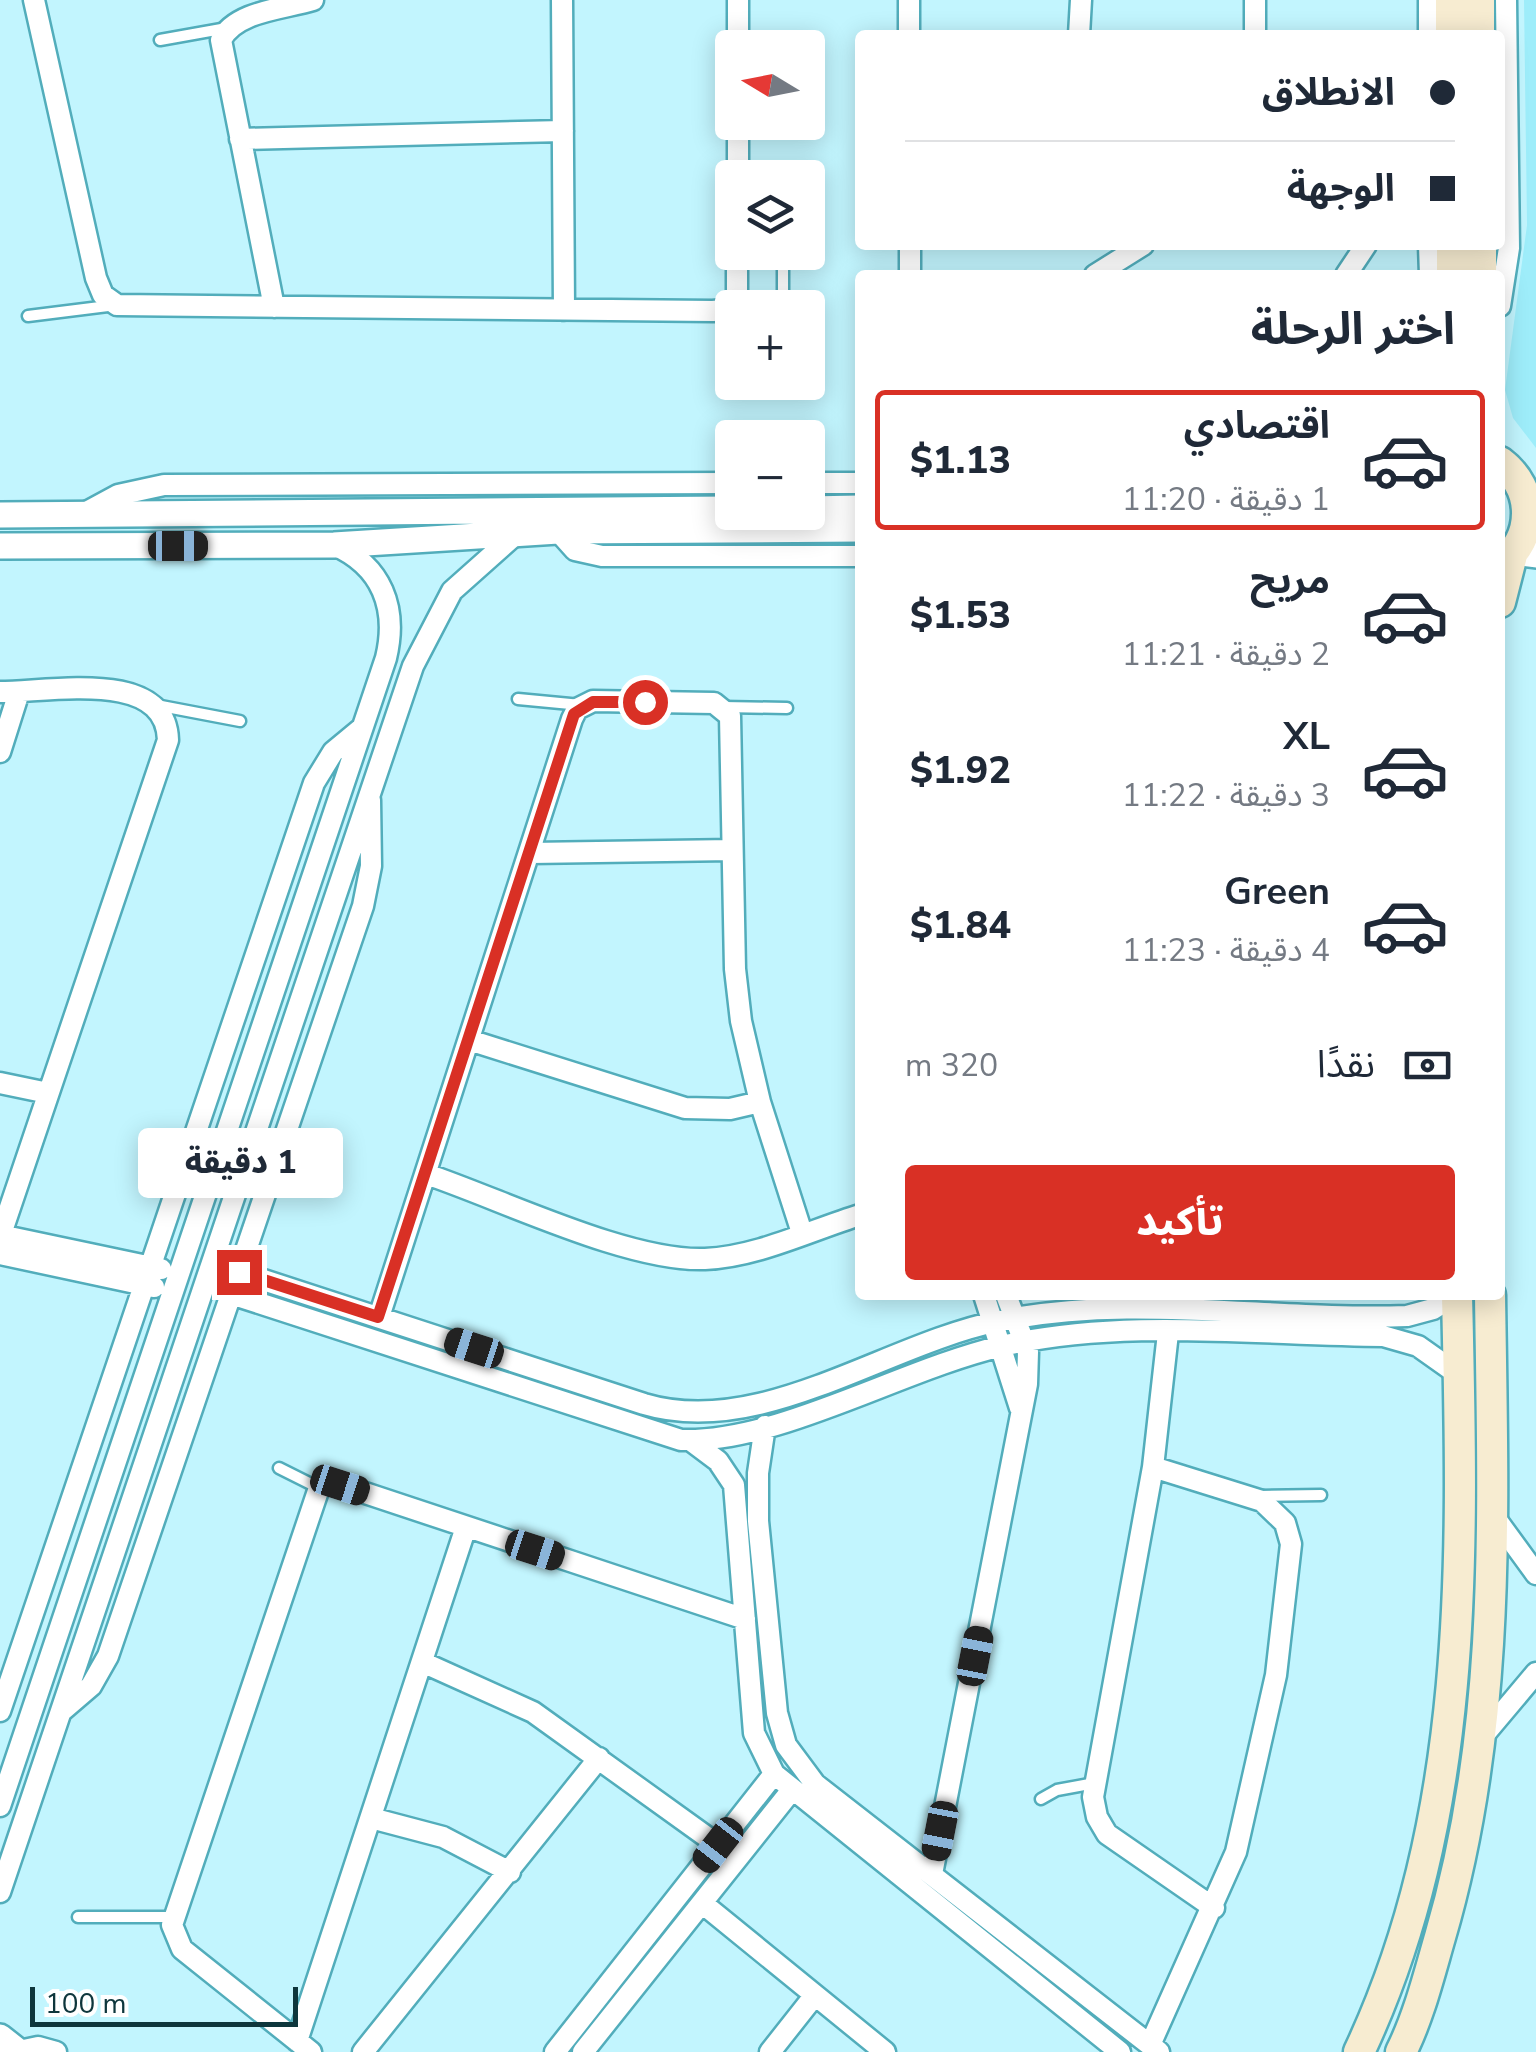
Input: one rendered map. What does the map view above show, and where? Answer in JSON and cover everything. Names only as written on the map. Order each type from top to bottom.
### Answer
[{"type":"main road","points":[[1451,0],[1451,30]]},
{"type":"main road","points":[[1479,0],[1479,30]]},
{"type":"main road","points":[[1505,464],[1531,499],[1528,525],[1505,588]]},
{"type":"main road","points":[[1359,2052],[1407,1932],[1446,1750],[1459,1643],[1456,1300]]},
{"type":"main road","points":[[1401,2052],[1448,1912],[1483,1736],[1491,1651],[1490,1300]]},
{"type":"street","points":[[34,0],[96,278],[103,294],[116,304],[715,310]]},
{"type":"street","points":[[274,307],[221,40],[227,28],[313,0]]},
{"type":"street","points":[[562,0],[564,310]]},
{"type":"street","points":[[738,0],[738,30]]},
{"type":"street","points":[[909,0],[909,30]]},
{"type":"street","points":[[1079,30],[1081,0]]},
{"type":"street","points":[[1255,30],[1256,0]]},
{"type":"street","points":[[1429,0],[1429,30]]},
{"type":"street","points":[[1505,274],[1509,248],[1506,0]]},
{"type":"street","points":[[240,138],[563,131]]},
{"type":"street","points":[[1103,270],[1135,250]]},
{"type":"street","points":[[825,483],[855,483]]},
{"type":"street","points":[[79,516],[118,495],[164,485],[715,484]]},
{"type":"street","points":[[825,508],[855,508]]},
{"type":"street","points":[[0,515],[715,509]]},
{"type":"street","points":[[0,546],[334,545],[558,531],[855,530]]},
{"type":"street","points":[[558,531],[575,550],[602,556],[855,556]]},
{"type":"street","points":[[0,1892],[418,652],[436,614],[471,570],[516,534]]},
{"type":"street","points":[[0,1806],[386,658],[391,621],[381,586],[371,570],[334,545]]},
{"type":"street","points":[[0,752],[10,692],[134,692],[156,705],[168,727],[168,740],[0,1235],[175,1282]]},
{"type":"street","points":[[378,1317],[570,724],[582,706],[611,701],[723,707],[731,721],[739,1004],[760,1102],[802,1234]]},
{"type":"street","points":[[0,1711],[314,783],[333,752],[362,728]]},
{"type":"street","points":[[61,1711],[91,1686],[108,1656],[363,906],[372,856],[370,788]]},
{"type":"street","points":[[530,853],[732,850]]},
{"type":"street","points":[[470,1040],[685,1108],[730,1110],[760,1102]]},
{"type":"street","points":[[0,1082],[48,1093]]},
{"type":"street","points":[[426,1174],[655,1254],[708,1259],[855,1217]]},
{"type":"street","points":[[0,1254],[147,1276]]},
{"type":"street","points":[[239,1272],[644,1404],[704,1414],[754,1405],[1004,1320],[1143,1302],[1285,1304],[1407,1316],[1448,1300]]},
{"type":"street","points":[[231,1294],[658,1435],[690,1440],[720,1440],[1001,1347],[1087,1334],[1383,1336],[1418,1346],[1459,1375]]},
{"type":"street","points":[[932,1874],[1022,1415],[1029,1361],[1024,1342],[988,1300]]},
{"type":"street","points":[[1006,1300],[1001,1347],[1022,1415]]},
{"type":"street","points":[[1168,1333],[1154,1467],[1095,1783],[1094,1807],[1107,1834],[1214,1908]]},
{"type":"street","points":[[765,1426],[758,1473],[758,1521],[780,1730],[794,1760],[815,1784],[1154,2049],[1236,1852],[1266,1734],[1291,1555],[1285,1522],[1271,1506],[1154,1467]]},
{"type":"street","points":[[690,1440],[718,1462],[734,1485],[754,1733],[774,1774],[791,1792],[1120,2052]]},
{"type":"street","points":[[466,1527],[370,1818],[304,2046],[182,1949],[173,1934],[173,1917],[319,1488],[334,1483],[744,1619]]},
{"type":"street","points":[[1493,1515],[1536,1574]]},
{"type":"street","points":[[422,1662],[509,1699],[600,1758],[718,1845]]},
{"type":"street","points":[[1483,1736],[1536,1673]]},
{"type":"street","points":[[363,2052],[600,1758]]},
{"type":"street","points":[[555,2052],[774,1774]]},
{"type":"street","points":[[583,2052],[791,1792]]},
{"type":"street","points":[[370,1818],[444,1837],[510,1872]]},
{"type":"street","points":[[702,1903],[885,2052]]},
{"type":"street","points":[[770,2052],[816,1995]]},
{"type":"street","points":[[0,2037],[19,2052],[38,2047],[56,2052]]},
{"type":"lane","points":[[160,40],[227,28]]},
{"type":"lane","points":[[28,316],[116,304]]},
{"type":"lane","points":[[518,699],[582,706]]},
{"type":"lane","points":[[156,705],[240,721]]},
{"type":"lane","points":[[723,707],[787,708]]},
{"type":"lane","points":[[279,1468],[319,1488]]},
{"type":"lane","points":[[1250,1496],[1321,1495]]},
{"type":"lane","points":[[1041,1799],[1057,1790],[1095,1783]]},
{"type":"lane","points":[[78,1917],[173,1917]]},
{"type":"shaded area","points":[[1524,0],[1536,0],[1536,448],[1513,418],[1505,390],[1527,225]]},
{"type":"route","points":[[239,1272],[378,1317],[574,714],[588,702],[645,702]]}]
